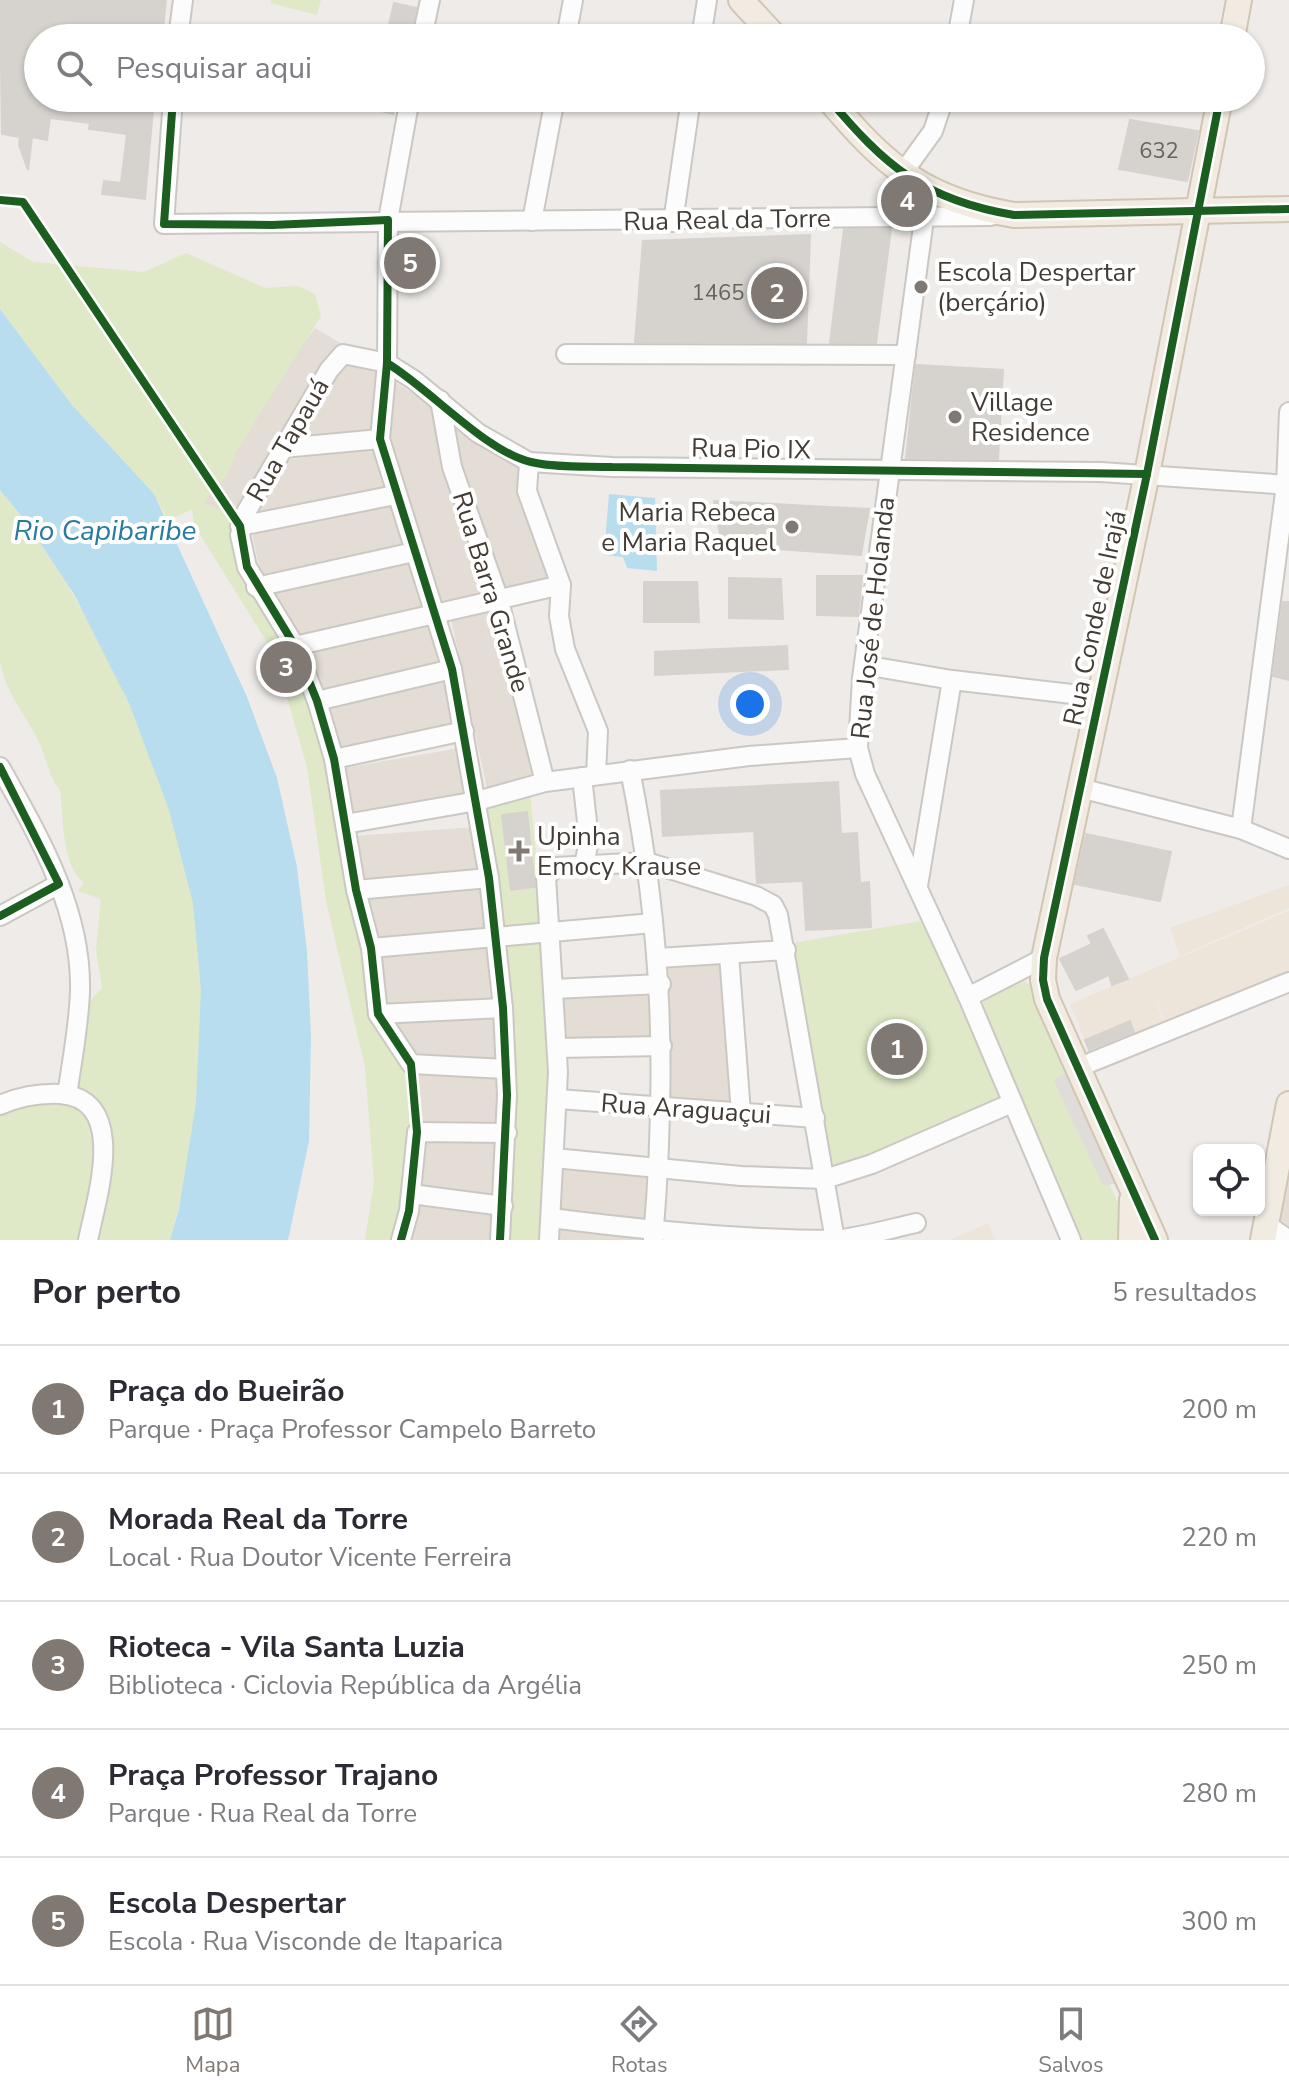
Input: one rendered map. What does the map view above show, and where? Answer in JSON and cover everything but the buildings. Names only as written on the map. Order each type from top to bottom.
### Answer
[{"type":"main road","points":[[1235,24],[1239,0]]},
{"type":"main road","points":[[755,6],[767,24]]},
{"type":"main road","points":[[840,112],[880,157],[902,174],[958,202],[1014,215]]},
{"type":"main road","name":"Rua Conde de Irajá","points":[[1155,1240],[1047,999],[1043,980],[1044,958],[1147,474],[1218,112]]},
{"type":"main road","name":"Rua Real da Torre","points":[[1014,215],[1289,209]]},
{"type":"main road","points":[[1265,1232],[1289,1104]]},
{"type":"main road","points":[[1131,1240],[1132,1189]]},
{"type":"street","points":[[180,24],[183,0]]},
{"type":"street","points":[[425,24],[430,0]]},
{"type":"street","points":[[569,24],[573,0]]},
{"type":"street","points":[[703,24],[707,0]]},
{"type":"street","points":[[960,24],[964,0]]},
{"type":"street","name":"Rua Real da Torre","points":[[172,112],[164,224],[272,225],[388,220],[673,222],[1014,215]]},
{"type":"street","points":[[407,112],[388,220],[387,363],[380,439],[395,495],[452,669],[489,878],[503,1008],[507,1133],[500,1240]]},
{"type":"street","points":[[532,221],[552,112]]},
{"type":"street","points":[[673,222],[689,112]]},
{"type":"street","points":[[902,174],[933,131],[939,112]]},
{"type":"street","name":"Rua José de Holanda","points":[[924,219],[864,665],[858,748],[875,797],[968,997],[1071,1240]]},
{"type":"street","name":"Rua Tapauá","points":[[240,526],[329,370],[343,354],[387,363]]},
{"type":"street","points":[[566,354],[906,355]]},
{"type":"street","name":"Rua Pio IX","points":[[387,363],[440,400],[478,433],[529,462],[612,467],[1147,474],[1288,485]]},
{"type":"street","name":"Rua Barra Grande","points":[[440,400],[452,467],[498,597],[545,782]]},
{"type":"street","points":[[1241,829],[1288,485],[1289,412]]},
{"type":"street","points":[[283,448],[380,439]]},
{"type":"street","points":[[529,462],[527,491],[561,585],[559,616],[565,649],[598,731],[589,776],[589,840],[584,866]]},
{"type":"street","points":[[395,495],[240,526],[243,552],[256,587],[295,646],[317,701],[334,759],[356,890],[371,948],[378,1014],[411,1064],[505,1069]]},
{"type":"street","points":[[256,587],[414,552]]},
{"type":"street","points":[[295,646],[561,585]]},
{"type":"street","points":[[864,665],[952,680],[1098,697]]},
{"type":"street","points":[[317,701],[452,669]]},
{"type":"street","points":[[918,886],[952,680]]},
{"type":"street","points":[[334,759],[464,731]]},
{"type":"street","points":[[345,824],[477,801],[545,782],[749,756],[858,748]]},
{"type":"street","points":[[0,767],[59,884],[73,930],[80,991],[67,1095]]},
{"type":"street","points":[[630,770],[647,862],[661,984],[663,1107],[654,1236]]},
{"type":"street","points":[[1080,788],[1241,829],[1289,849]]},
{"type":"street","points":[[549,1240],[558,1099],[545,885],[548,873],[556,867],[647,862],[767,901],[778,915],[835,1240]]},
{"type":"street","points":[[356,890],[489,878]]},
{"type":"street","points":[[0,916],[59,884]]},
{"type":"street","points":[[371,948],[497,940],[653,923]]},
{"type":"street","points":[[658,958],[786,950]]},
{"type":"street","points":[[729,955],[741,1113]]},
{"type":"street","points":[[968,997],[1044,958]]},
{"type":"street","points":[[1077,1068],[1289,982]]},
{"type":"street","points":[[553,989],[661,984]]},
{"type":"street","points":[[378,1014],[503,1008]]},
{"type":"street","points":[[557,1048],[662,1046]]},
{"type":"street","points":[[0,1105],[32,1096],[67,1095],[91,1104],[102,1125],[96,1204],[88,1240]]},
{"type":"street","name":"Rua Araguaçui","points":[[558,1099],[815,1118]]},
{"type":"street","points":[[554,1158],[659,1169],[825,1179],[872,1164],[1012,1103]]},
{"type":"street","points":[[401,1240],[411,1194],[417,1132],[507,1133]]},
{"type":"street","points":[[411,1194],[503,1206]]},
{"type":"street","points":[[551,1218],[654,1236],[772,1240],[835,1240],[916,1223]]},
{"type":"street","points":[[1265,1232],[1289,1240]]},
{"type":"shaded area","points":[[315,328],[342,344],[237,521],[235,516],[202,503],[226,476],[236,452],[291,360]]},
{"type":"shaded area","points":[[346,359],[381,375],[370,436],[293,443]]},
{"type":"shaded area","points":[[392,380],[435,408],[491,593],[441,605],[388,443]]},
{"type":"shaded area","points":[[448,424],[518,468],[553,579],[504,592],[450,441]]},
{"type":"shaded area","points":[[374,449],[385,492],[253,517],[284,460]]},
{"type":"shaded area","points":[[395,500],[405,546],[262,580],[252,534]]},
{"type":"shaded area","points":[[416,556],[428,608],[298,641],[270,593]]},
{"type":"shaded area","points":[[494,606],[538,778],[487,789],[451,618]]},
{"type":"shaded area","points":[[432,621],[442,663],[321,695],[311,652]]},
{"type":"shaded area","points":[[443,680],[454,727],[339,754],[328,706]]},
{"type":"shaded area","points":[[460,748],[469,797],[353,817],[344,768]]},
{"type":"shaded area","points":[[475,827],[480,872],[360,886],[354,836]]},
{"type":"shaded area","points":[[483,883],[491,935],[374,945],[362,894]]},
{"type":"shaded area","points":[[1289,885],[1289,908],[1180,956],[1170,928]]},
{"type":"shaded area","points":[[1289,911],[1289,973],[1167,1026],[1151,988],[1165,1026],[1138,1037],[1131,1020],[1084,1039],[1070,1004]]},
{"type":"shaded area","points":[[492,946],[495,1002],[380,1009],[377,953]]},
{"type":"shaded area","points":[[725,961],[737,1109],[669,1104],[666,964]]},
{"type":"shaded area","points":[[658,986],[659,1044],[562,1046],[558,991]]},
{"type":"shaded area","points":[[498,1013],[500,1067],[417,1063],[399,1039],[397,1018]]},
{"type":"shaded area","points":[[1065,1073],[1117,1184],[1103,1185],[1054,1081]]},
{"type":"shaded area","points":[[502,1074],[502,1130],[419,1128],[418,1075]]},
{"type":"shaded area","points":[[420,1135],[502,1142],[497,1198],[415,1192]]},
{"type":"shaded area","points":[[1289,1146],[1289,1226],[1276,1217]]},
{"type":"shaded area","points":[[561,1162],[654,1171],[649,1228],[556,1215]]},
{"type":"shaded area","points":[[416,1201],[500,1210],[497,1240],[406,1240]]},
{"type":"shaded area","points":[[554,1222],[651,1235],[650,1240],[552,1240]]},
{"type":"shaded area","points":[[988,1223],[995,1240],[950,1240]]},
{"type":"green space","points":[[271,0],[321,0],[317,15],[270,3]]},
{"type":"green space","points":[[895,185],[933,207],[963,213],[890,214]]},
{"type":"green space","points":[[0,242],[33,262],[144,272],[186,253],[265,288],[298,286],[315,294],[321,316],[236,452],[226,476],[203,503],[235,516],[318,713],[365,950],[367,1007],[403,1061],[411,1111],[410,1193],[398,1240],[365,1240],[374,1182],[365,1067],[326,901],[307,767],[275,655],[194,525],[192,509],[168,521],[154,494],[72,405],[0,309]]},
{"type":"green space","points":[[0,490],[68,587],[130,702],[176,824],[191,884],[199,940],[201,1053],[194,1130],[170,1240],[0,1240],[0,1113],[20,1100],[80,1094],[70,1023],[102,988],[96,949],[101,899],[78,891],[84,883],[71,865],[67,853],[60,790],[39,742],[6,683],[0,661]]},
{"type":"green space","points":[[530,792],[553,1039],[545,1240],[508,1240],[515,1146],[515,1065],[487,807]]},
{"type":"green space","points":[[926,920],[1001,1098],[867,1162],[836,1168],[830,1155],[793,943]]},
{"type":"green space","points":[[1021,980],[1035,987],[1079,1097],[1074,1104],[1125,1219],[1130,1240],[1082,1240],[982,1008],[985,996]]},
{"type":"water","name":"Rio Capibaribe","points":[[0,309],[72,405],[154,494],[247,697],[277,778],[297,867],[307,951],[311,1037],[309,1141],[288,1240],[170,1240],[179,1209],[196,1103],[201,990],[193,903],[169,810],[129,703],[75,596],[27,523],[0,490]]},
{"type":"water","points":[[609,494],[655,498],[657,571],[627,568],[623,557],[604,555]]},
{"type":"cycle path","points":[[172,112],[164,224],[272,225],[388,220],[387,363],[380,439],[452,669],[489,878],[503,1008],[507,1095],[500,1240]]},
{"type":"cycle path","points":[[840,112],[868,143],[909,176],[955,200],[1014,215],[1289,209]]},
{"type":"cycle path","points":[[1155,1240],[1047,999],[1043,980],[1044,958],[1147,474],[1217,112]]},
{"type":"cycle path","points":[[0,200],[23,202],[240,526],[247,567],[295,646],[317,701],[334,759],[356,890],[371,948],[378,1014],[411,1064],[417,1132],[409,1211],[401,1240]]},
{"type":"cycle path","points":[[387,363],[496,446],[514,456],[541,464],[1147,474]]},
{"type":"cycle path","points":[[0,767],[59,884],[0,916]]},
{"type":"place","name":"Praça Professor Trajano","points":[[907,201]]},
{"type":"place","name":"Escola Despertar","points":[[410,263]]},
{"type":"place","name":"Escola Despertar (berçário)","points":[[921,287]]},
{"type":"place","name":"Morada Real da Torre","points":[[777,293]]},
{"type":"place","name":"Village Residence","points":[[955,417]]},
{"type":"place","name":"Maria Rebeca e Maria Raquel","points":[[792,527]]},
{"type":"place","name":"Rioteca - Vila Santa Luzia","points":[[286,667]]},
{"type":"place","name":"Upinha Emocy Krause","points":[[519,851]]},
{"type":"place","name":"Praça do Bueirão","points":[[897,1049]]}]
